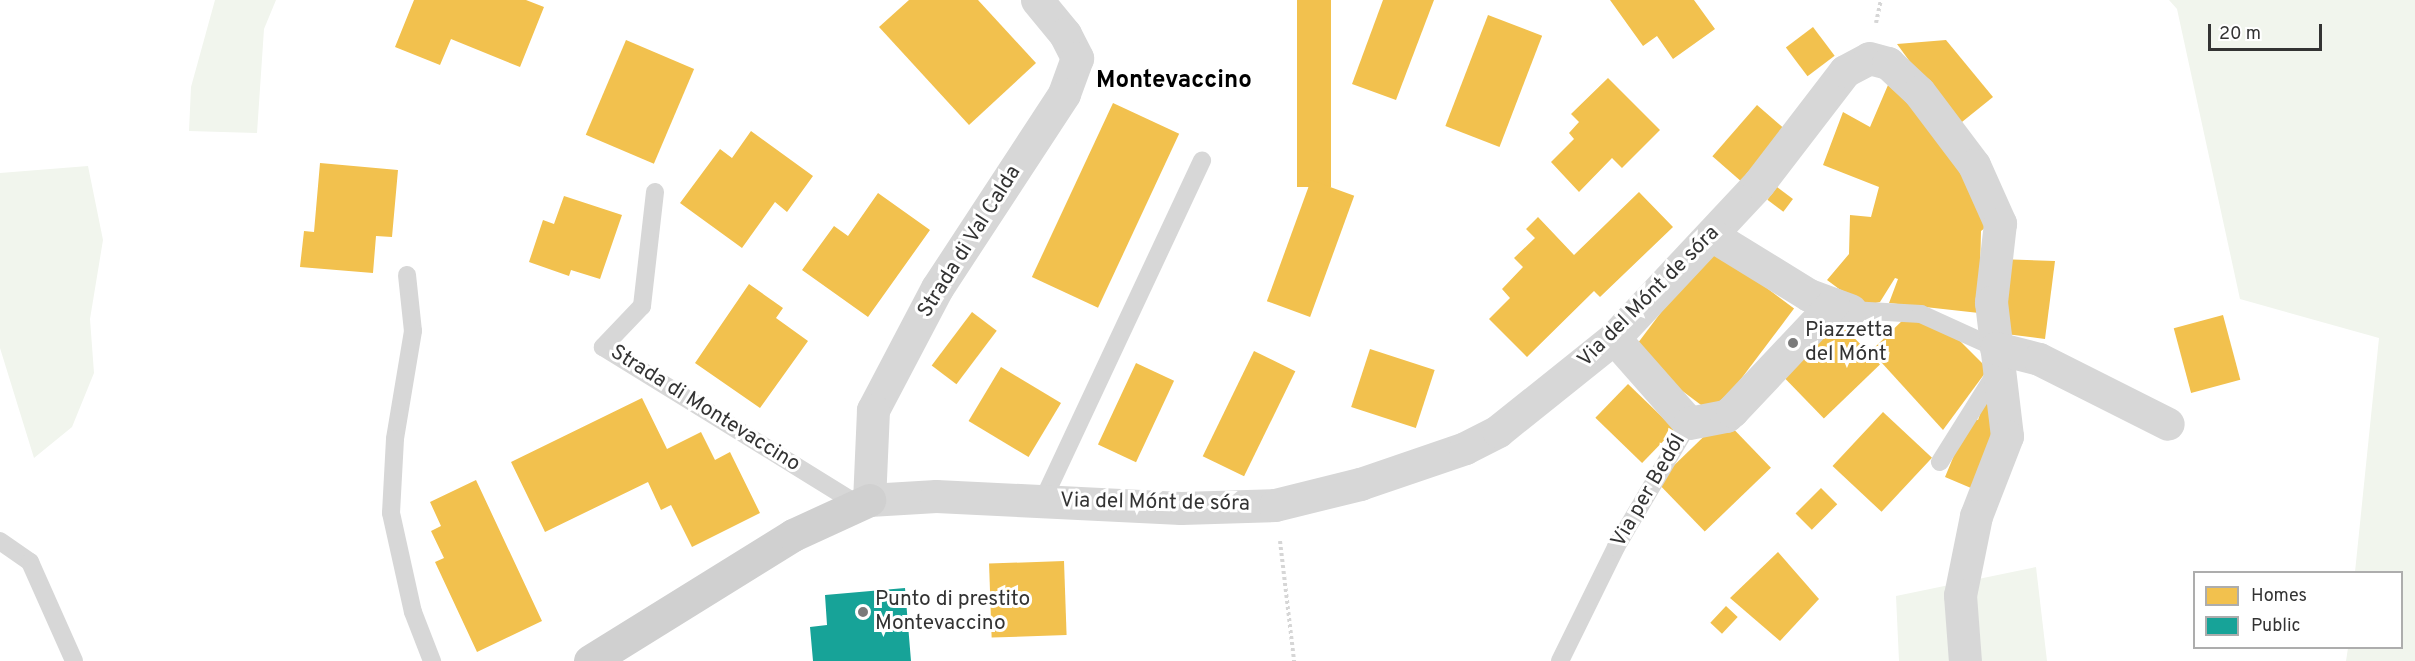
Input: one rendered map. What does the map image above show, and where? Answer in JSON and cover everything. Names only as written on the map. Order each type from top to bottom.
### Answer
[{"type":"street","name":"Strada di Val Calda","points":[[863,502],[873,411],[937,288],[1065,94],[1077,58],[1065,34],[1037,0]]},
{"type":"street","name":"Via del Mónt de sóra","points":[[863,502],[936,496],[1181,508],[1275,505],[1360,484],[1465,448],[1498,430],[1614,338],[1713,236],[1759,183],[1845,71],[1869,58],[1887,63],[1918,92],[1974,165],[2000,223],[1991,302],[1996,348]]},
{"type":"street","points":[[1689,423],[1726,416],[1842,307],[1809,295],[1713,236]]},
{"type":"street","name":"Via per Bedól","points":[[1614,338],[1689,423]]},
{"type":"street","points":[[1965,661],[1960,595],[1976,516],[2007,436],[1996,348],[2038,359],[2168,424]]},
{"type":"street","points":[[591,661],[793,535],[863,502]]},
{"type":"lane","name":"Via del Mónt de sóra","points":[[1043,500],[1202,160]]},
{"type":"lane","name":"Strada di Montevaccino","points":[[655,192],[642,306],[603,347],[863,502]]},
{"type":"lane","points":[[407,275],[413,331],[395,439],[391,513],[413,612],[432,661]]},
{"type":"lane","points":[[1842,307],[1921,314],[1996,348]]},
{"type":"lane","name":"Via del Mónt de sóra","points":[[1940,462],[1992,379],[1996,348]]},
{"type":"lane","name":"Via per Bedól","points":[[1560,661],[1616,547],[1689,423]]},
{"type":"lane","points":[[0,541],[30,562],[74,661]]},
{"type":"path","points":[[1275,505],[1294,661]]},
{"type":"shaded area","points":[[215,0],[276,0],[264,29],[257,133],[189,131],[191,87]]},
{"type":"shaded area","points":[[2169,0],[2415,0],[2415,661],[2346,661],[2348,649],[2403,649],[2403,571],[2355,571],[2379,338],[2240,299],[2177,9]]},
{"type":"shaded area","points":[[88,166],[103,240],[90,319],[94,373],[72,427],[34,458],[0,348],[0,173]]},
{"type":"shaded area","points":[[2036,567],[2047,661],[1899,661],[1896,596]]},
{"type":"building: Homes","points":[[414,0],[526,0],[544,7],[520,67],[451,39],[440,65],[395,47]]},
{"type":"building: Homes","points":[[909,0],[978,0],[1036,63],[969,125],[879,27]]},
{"type":"building: Homes","points":[[1297,0],[1331,0],[1331,187],[1297,187]]},
{"type":"building: Homes","points":[[1383,0],[1434,0],[1396,100],[1352,84]]},
{"type":"building: Homes","points":[[1610,0],[1694,0],[1715,29],[1673,59],[1657,36],[1643,46]]},
{"type":"building: Homes","points":[[1488,15],[1542,36],[1500,147],[1445,126]]},
{"type":"building: Homes","points":[[1813,27],[1835,56],[1808,76],[1786,47]]},
{"type":"building: Homes","points":[[626,40],[694,69],[654,164],[586,135]]},
{"type":"building: Homes","points":[[1946,40],[1993,97],[1957,126],[1897,44]]},
{"type":"building: Homes","points":[[1608,78],[1660,130],[1622,168],[1612,158],[1579,192],[1551,162],[1574,139],[1569,133],[1579,122],[1571,114]]},
{"type":"building: Homes","points":[[1888,85],[1965,156],[1994,221],[1981,231],[1979,313],[1889,303],[1898,279],[1895,278],[1880,302],[1862,306],[1827,280],[1849,254],[1850,215],[1871,217],[1879,187],[1823,165],[1843,112],[1870,127]]},
{"type":"building: Homes","points":[[1113,103],[1179,134],[1098,308],[1032,277]]},
{"type":"building: Homes","points":[[1757,105],[1790,134],[1746,185],[1712,156]]},
{"type":"building: Homes","points":[[751,131],[813,176],[787,212],[775,202],[742,248],[680,203],[720,149],[732,158]]},
{"type":"building: Homes","points":[[320,163],[398,170],[392,237],[376,236],[373,273],[300,267],[304,231],[314,232]]},
{"type":"building: Homes","points":[[1311,180],[1354,196],[1310,317],[1267,301]]},
{"type":"building: Homes","points":[[1777,187],[1793,199],[1783,212],[1767,200]]},
{"type":"building: Homes","points":[[1639,192],[1673,227],[1600,297],[1594,291],[1527,357],[1489,319],[1510,298],[1502,289],[1523,267],[1514,258],[1535,238],[1526,229],[1538,217],[1574,255]]},
{"type":"building: Homes","points":[[878,193],[930,230],[868,317],[802,270],[834,226],[848,236]]},
{"type":"building: Homes","points":[[564,196],[622,215],[600,279],[571,270],[569,276],[529,262],[543,220],[554,224]]},
{"type":"building: Homes","points":[[1711,246],[1794,309],[1714,415],[1631,352]]},
{"type":"building: Homes","points":[[1998,259],[2055,261],[2045,339],[1998,333]]},
{"type":"building: Homes","points":[[749,284],[783,308],[776,318],[808,341],[760,408],[695,363]]},
{"type":"building: Homes","points":[[972,312],[997,331],[956,384],[932,366]]},
{"type":"building: Homes","points":[[2223,315],[2240,380],[2191,393],[2174,328]]},
{"type":"building: Homes","points":[[1907,316],[1949,330],[1988,369],[1943,430],[1871,351]]},
{"type":"building: Homes","points":[[1839,322],[1880,364],[1824,419],[1783,376]]},
{"type":"building: Homes","points":[[1370,349],[1435,370],[1416,428],[1351,407]]},
{"type":"building: Homes","points":[[1254,351],[1295,371],[1244,476],[1203,456]]},
{"type":"building: Homes","points":[[1136,363],[1174,381],[1136,462],[1098,445]]},
{"type":"building: Homes","points":[[1001,367],[1061,403],[1029,457],[969,421]]},
{"type":"building: Homes","points":[[1628,384],[1675,429],[1642,463],[1595,418]]},
{"type":"building: Homes","points":[[642,398],[667,449],[701,432],[715,460],[730,452],[760,513],[692,547],[671,505],[661,510],[648,482],[545,532],[511,462]]},
{"type":"building: Homes","points":[[1984,403],[1999,408],[2003,429],[1978,491],[1945,477],[1970,417],[1978,420]]},
{"type":"building: Homes","points":[[1883,412],[1932,458],[1882,512],[1833,466]]},
{"type":"building: Homes","points":[[1723,418],[1771,468],[1705,532],[1657,482]]},
{"type":"building: Homes","points":[[476,480],[542,621],[477,652],[435,562],[444,558],[431,531],[441,526],[430,502]]},
{"type":"building: Homes","points":[[1821,488],[1837,504],[1812,530],[1796,513]]},
{"type":"building: Homes","points":[[1778,552],[1819,599],[1780,641],[1730,598]]},
{"type":"building: Homes","points":[[1064,561],[1067,635],[992,638],[989,564]]},
{"type":"building: Homes","points":[[1726,606],[1738,617],[1722,634],[1710,623]]},
{"type":"building: Public","points":[[905,588],[911,661],[813,661],[810,627],[827,625],[825,595]]},
{"type":"place","name":"Piazzetta del Mónt","points":[[1793,343]]},
{"type":"place","name":"Punto di prestito Montevaccino","points":[[863,612]]},
{"type":"district","name":"Montevaccino","points":[[1174,82]]}]
